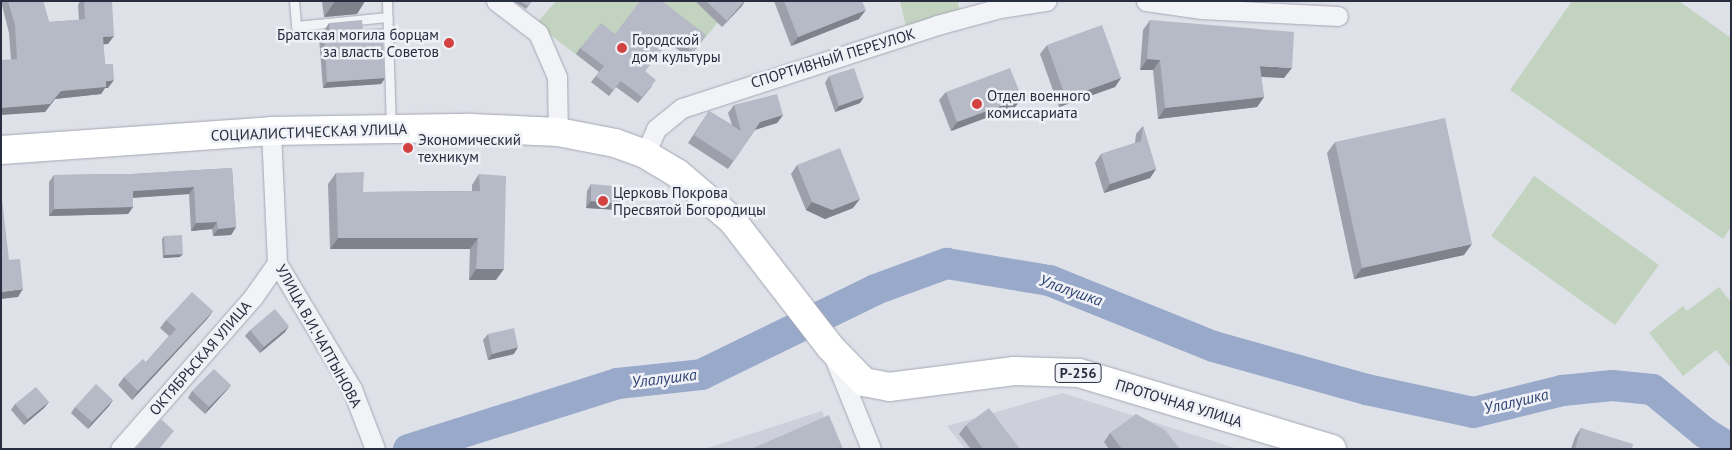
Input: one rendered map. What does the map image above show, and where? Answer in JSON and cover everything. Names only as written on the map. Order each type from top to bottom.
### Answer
[{"type":"main road","name":"СОЦИАЛИСТИЧЕСКАЯ УЛИЦА","points":[[1,150],[271,131],[471,128],[558,132],[615,143],[645,154],[677,173],[732,220],[830,347]]},
{"type":"main road","name":"ПРОТОЧНАЯ УЛИЦА","points":[[830,347],[853,373],[864,382],[876,385],[890,387],[1014,371],[1078,374],[1332,449]]},
{"type":"street","points":[[496,1],[538,32],[557,77],[558,132]]},
{"type":"street","name":"СПОРТИВНЫЙ ПЕРЕУЛОК","points":[[645,154],[656,129],[682,108],[937,26],[1000,8],[1046,1]]},
{"type":"street","points":[[1146,1],[1201,9],[1338,16]]},
{"type":"street","name":"УЛИЦА В.И.ЧАПТЫНОВА","points":[[271,131],[277,263],[347,380],[375,449]]},
{"type":"street","name":"ОКТЯБРЬСКАЯ УЛИЦА","points":[[120,449],[253,297],[277,263]]},
{"type":"street","points":[[830,347],[871,449]]},
{"type":"lane","points":[[294,1],[296,26],[388,17]]},
{"type":"lane","points":[[387,1],[391,129]]},
{"type":"shaded area","points":[[1063,393],[1238,449],[965,449],[947,426]]},
{"type":"shaded area","points":[[822,411],[837,449],[704,449]]},
{"type":"green space","points":[[556,1],[735,1],[689,58],[668,42],[640,77],[652,86],[638,103],[616,87],[609,96],[591,82],[599,72],[536,24]]},
{"type":"green space","points":[[900,1],[958,1],[960,13],[906,27]]},
{"type":"green space","points":[[1572,1],[1679,1],[1731,38],[1731,227],[1723,239],[1510,90]]},
{"type":"green space","points":[[1534,176],[1659,265],[1615,325],[1491,236]]},
{"type":"green space","points":[[1719,287],[1731,302],[1731,368],[1716,350],[1683,376],[1649,333],[1683,306],[1687,311]]},
{"type":"building","points":[[8,1],[43,1],[49,22],[85,19],[84,1],[112,1],[114,36],[103,37],[105,64],[113,64],[114,80],[106,81],[106,87],[61,91],[50,104],[1,108],[1,60],[17,59],[15,25]]},
{"type":"building","points":[[520,1],[532,1],[528,6]]},
{"type":"building","name":"Городской дом культуры","points":[[640,1],[662,1],[706,35],[693,52],[672,36],[645,71],[656,80],[642,97],[621,81],[613,90],[596,76],[604,66],[580,48],[601,23],[615,34]]},
{"type":"building","points":[[706,1],[744,1],[727,21]]},
{"type":"building","points":[[784,1],[862,1],[866,10],[798,37]]},
{"type":"building","points":[[362,20],[363,29],[382,28],[385,78],[327,82],[324,32],[330,32],[329,23]]},
{"type":"building","points":[[1150,20],[1294,32],[1292,68],[1260,66],[1264,97],[1165,108],[1160,60],[1147,59]]},
{"type":"building","points":[[1102,25],[1121,78],[1066,98],[1047,45]]},
{"type":"building","points":[[854,68],[864,97],[839,106],[829,76]]},
{"type":"building","name":"Отдел военного комиссариата","points":[[1010,68],[1022,98],[957,122],[946,92]]},
{"type":"building","points":[[777,94],[783,115],[760,122],[734,161],[694,135],[709,111],[741,131],[734,105]]},
{"type":"building","points":[[1445,118],[1472,244],[1362,268],[1335,142]]},
{"type":"building","points":[[1143,126],[1156,169],[1110,184],[1101,154],[1141,141]]},
{"type":"building","points":[[840,148],[860,199],[832,210],[812,202],[797,165]]},
{"type":"building","points":[[232,168],[236,227],[218,229],[217,222],[196,223],[194,187],[133,191],[133,207],[54,209],[54,175],[132,174]]},
{"type":"building","points":[[364,172],[363,192],[480,191],[479,174],[506,176],[504,269],[476,269],[478,238],[338,238],[336,173]]},
{"type":"building","points":[[591,184],[625,187],[623,204],[591,201]]},
{"type":"building","points":[[1,190],[9,260],[20,259],[23,289],[1,292]]},
{"type":"building","points":[[182,235],[183,254],[165,255],[164,236]]},
{"type":"building","points":[[192,292],[213,311],[138,391],[124,377],[143,359],[146,362],[176,329],[166,320]]},
{"type":"building","points":[[275,309],[289,326],[264,347],[250,330]]},
{"type":"building","points":[[514,328],[518,347],[492,354],[488,334]]},
{"type":"building","points":[[214,369],[231,385],[209,407],[192,391]]},
{"type":"building","points":[[96,384],[113,400],[92,422],[75,407]]},
{"type":"building","points":[[36,387],[49,402],[28,419],[15,404]]},
{"type":"building","points":[[989,408],[1020,449],[983,449],[966,425]]},
{"type":"building","points":[[1136,414],[1165,430],[1180,449],[1122,449],[1110,433]]},
{"type":"building","points":[[829,415],[843,449],[751,449]]},
{"type":"building","points":[[161,419],[174,431],[159,449],[135,449]]},
{"type":"building","points":[[1581,428],[1633,444],[1632,449],[1575,449]]},
{"type":"waterway","name":"Улалушка","points":[[408,449],[617,383],[701,374],[875,289],[946,263],[1049,280],[1213,346],[1366,389],[1473,412],[1562,390],[1612,385],[1652,389],[1704,432],[1731,449]]},
{"type":"place","name":"Братская могила борцам за власть Советов","points":[[449,43]]},
{"type":"place","name":"Городской дом культуры","points":[[622,48]]},
{"type":"place","name":"Отдел военного комиссариата","points":[[977,104]]},
{"type":"place","name":"Экономический техникум","points":[[408,148]]},
{"type":"place","name":"Церковь Покрова Пресвятой Богородицы","points":[[603,201]]}]
